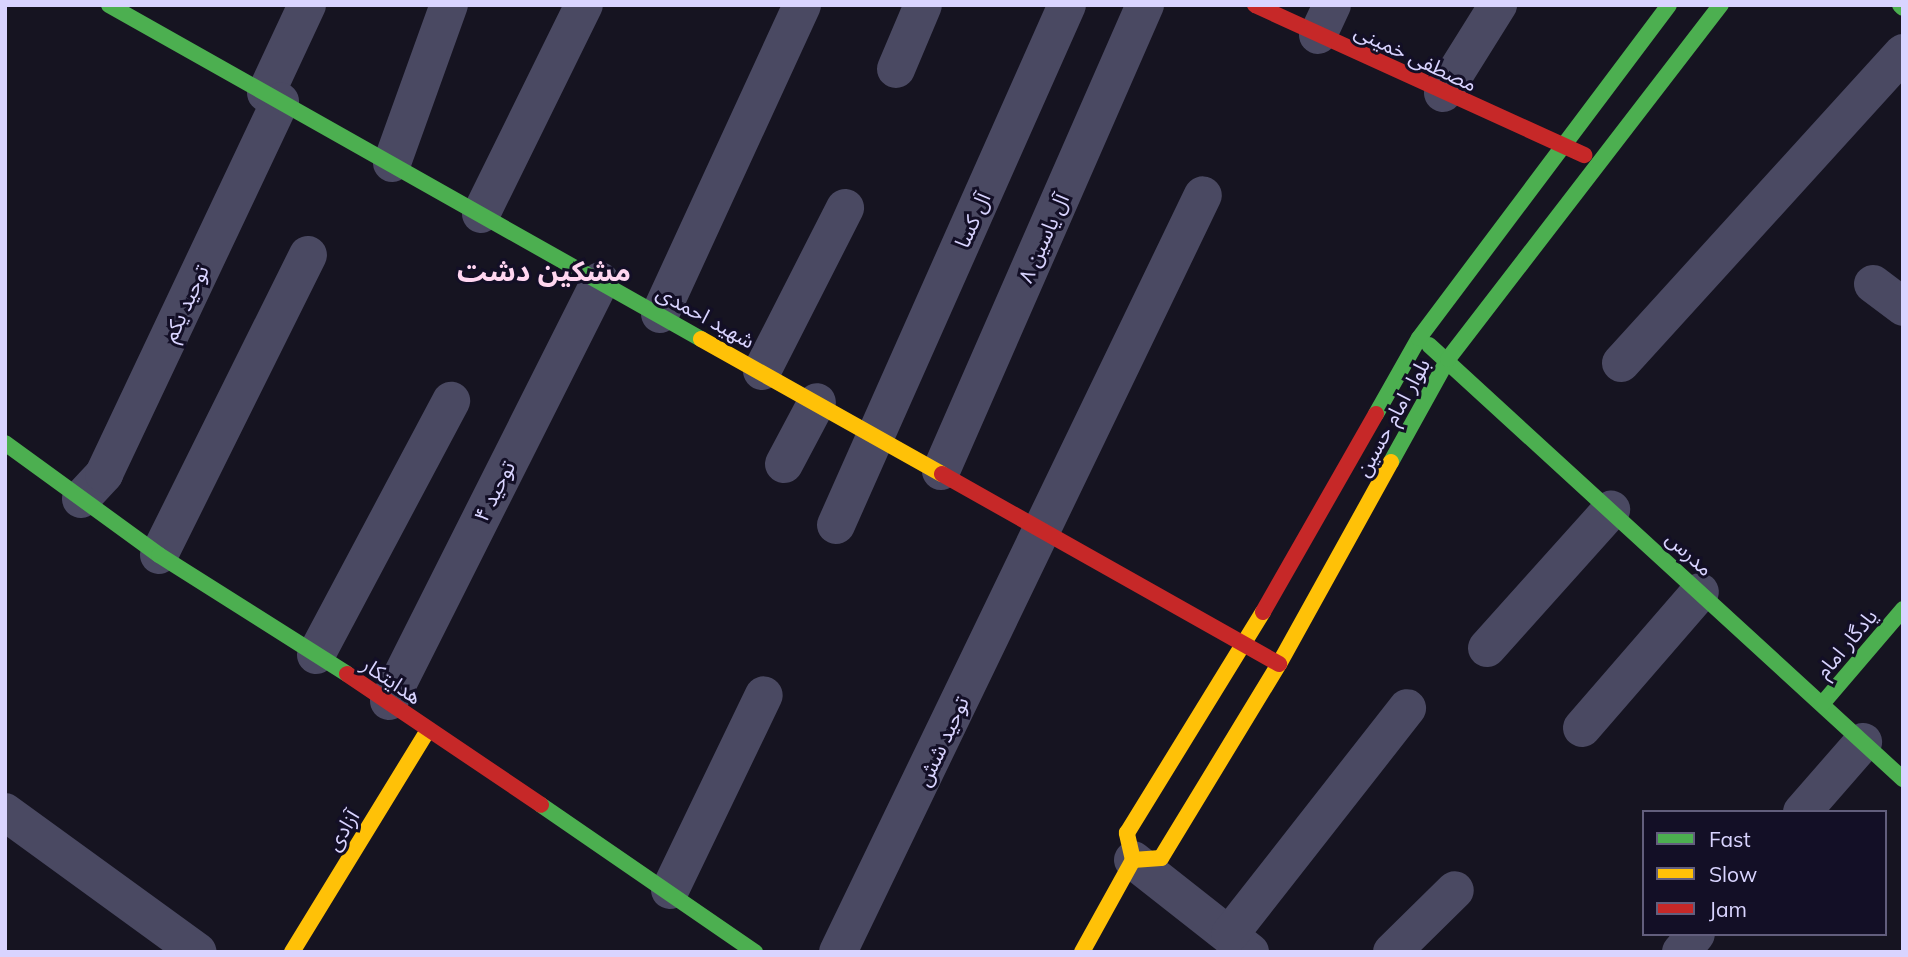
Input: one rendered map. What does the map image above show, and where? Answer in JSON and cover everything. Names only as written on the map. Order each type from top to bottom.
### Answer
[{"type":"main road","name":"مصطفی خمینی","points":[[1255,5],[1325,20],[1443,93],[1560,147],[1600,160]]},
{"type":"main road","name":"بلوار امام حسین","points":[[1669,5],[1419,338],[1245,642],[1127,833],[1133,860],[1161,858],[1279,664],[1448,359],[1721,5]]},
{"type":"main road","name":"شهید احمدی","points":[[134,11],[273,97],[1245,642],[1279,664]]},
{"type":"main road","name":"مدرس","points":[[1419,338],[1448,359],[1903,779]]},
{"type":"main road","name":"هدایتکار","points":[[5,443],[159,555],[389,701],[428,730],[670,890],[755,952]]},
{"type":"main road","name":"یادگار امام","points":[[1822,704],[1903,608]]},
{"type":"main road","name":"آزادی","points":[[292,952],[428,730]]},
{"type":"main road","points":[[1082,952],[1133,860]]},
{"type":"street","name":"توحید یکم","points":[[81,499],[104,474],[273,97],[307,5]]},
{"type":"street","points":[[392,163],[449,5]]},
{"type":"street","points":[[481,214],[584,5]]},
{"type":"street","points":[[660,314],[802,5]]},
{"type":"street","points":[[896,69],[923,5]]},
{"type":"street","name":"آل کسا","points":[[836,525],[1067,5]]},
{"type":"street","name":"آل یاسین ۸","points":[[941,471],[1144,5]]},
{"type":"street","points":[[1443,93],[1498,5]]},
{"type":"street","points":[[1620,363],[1903,53]]},
{"type":"street","name":"توحید شش","points":[[838,952],[1203,195]]},
{"type":"street","points":[[762,371],[845,208]]},
{"type":"street","points":[[159,555],[308,255]]},
{"type":"street","name":"توحید ۴","points":[[389,701],[600,281]]},
{"type":"street","points":[[1873,284],[1903,307]]},
{"type":"street","points":[[316,655],[451,401]]},
{"type":"street","points":[[784,464],[817,402]]},
{"type":"street","points":[[1487,648],[1611,510]]},
{"type":"street","points":[[1582,728],[1700,592]]},
{"type":"street","points":[[670,890],[764,695]]},
{"type":"street","points":[[1133,860],[1240,943],[1407,708]]},
{"type":"street","points":[[1804,810],[1863,742]]},
{"type":"street","points":[[5,812],[198,952]]},
{"type":"street","points":[[1392,952],[1455,890]]},
{"type":"street","points":[[1681,952],[1694,936]]},
{"type":"traffic: fast","points":[[109,5],[701,339]]},
{"type":"traffic: fast","points":[[1376,414],[1419,338],[1669,5]]},
{"type":"traffic: fast","points":[[1391,462],[1448,359],[1721,5]]},
{"type":"traffic: fast","points":[[1900,5],[1903,8]]},
{"type":"traffic: fast","points":[[1429,345],[1903,779]]},
{"type":"traffic: fast","points":[[5,443],[159,555],[347,674]]},
{"type":"traffic: fast","points":[[1822,704],[1903,609]]},
{"type":"traffic: fast","points":[[541,805],[755,952]]},
{"type":"traffic: slow","points":[[701,339],[942,474]]},
{"type":"traffic: slow","points":[[1133,860],[1161,858],[1279,664],[1391,462]]},
{"type":"traffic: slow","points":[[1082,952],[1133,860],[1127,833],[1263,612]]},
{"type":"traffic: slow","points":[[292,952],[428,730]]},
{"type":"traffic: jam","points":[[1255,5],[1584,155]]},
{"type":"traffic: jam","points":[[1263,612],[1376,414]]},
{"type":"traffic: jam","points":[[942,474],[1279,664]]},
{"type":"traffic: jam","points":[[347,674],[541,805]]},
{"type":"district","name":"مشکین دشت","points":[[544,271]]}]
